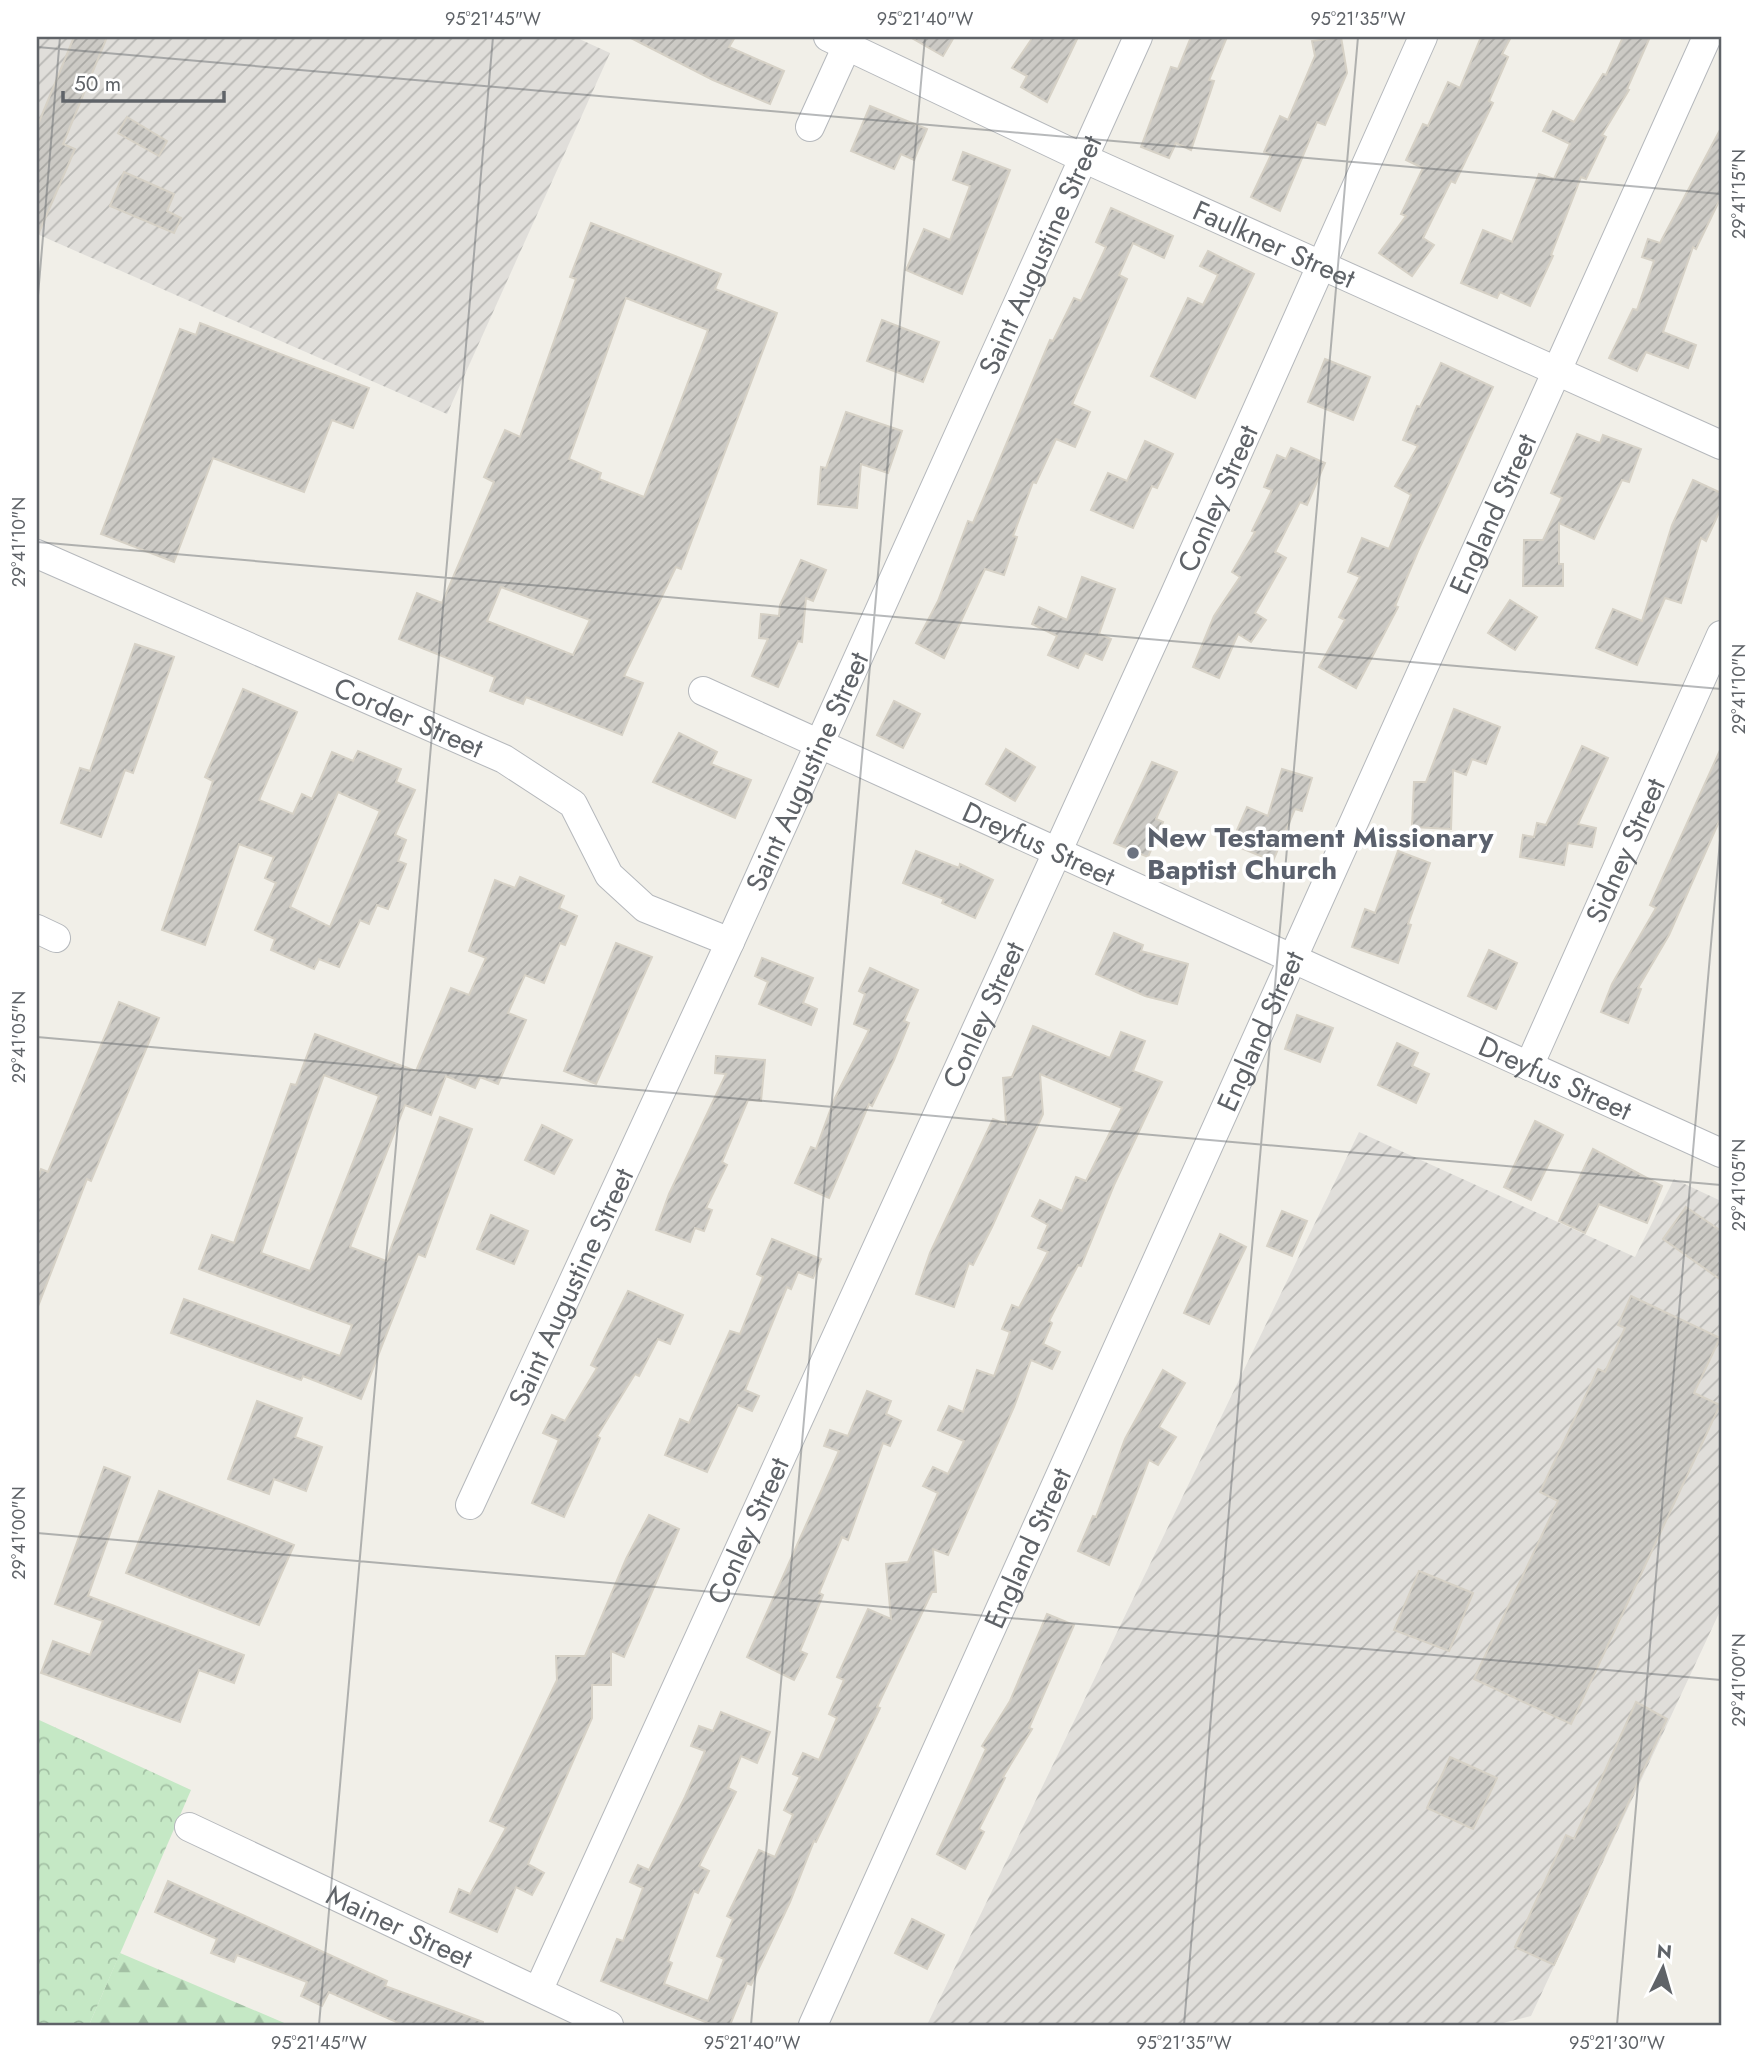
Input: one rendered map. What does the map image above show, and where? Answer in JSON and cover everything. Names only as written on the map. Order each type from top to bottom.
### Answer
[{"type":"street","name":"Saint Augustine Street","points":[[470,1505],[730,942],[1138,37]]},
{"type":"street","name":"Conley Street","points":[[538,1992],[1173,598],[1319,265],[1423,37]]},
{"type":"street","name":"England Street","points":[[813,2025],[1554,370],[1707,37]]},
{"type":"street","name":"Faulkner Street","points":[[842,40],[1083,158],[1721,445]]},
{"type":"street","points":[[810,127],[842,40]]},
{"type":"street","name":"Corder Street","points":[[37,554],[503,759],[573,804],[609,875],[645,908],[730,942]]},
{"type":"street","name":"Sidney Street","points":[[1529,1066],[1721,635]]},
{"type":"street","name":"Dreyfus Street","points":[[703,691],[1721,1153]]},
{"type":"street","name":"Mainer Street","points":[[189,1826],[609,2025]]},
{"type":"shaded area","points":[[37,37],[575,37],[610,53],[447,414],[37,234]]},
{"type":"shaded area","points":[[1359,1132],[1635,1257],[1674,1179],[1721,1201],[1721,1609],[1531,2016],[1495,2025],[927,2025]]},
{"type":"green space","points":[[37,1719],[191,1790],[89,2025],[37,2025]]},
{"type":"green space","points":[[120,1953],[289,2025],[89,2025]]},
{"type":"building","points":[[74,37],[107,37],[63,144],[75,149],[37,237],[37,127]]},
{"type":"building","points":[[629,37],[735,37],[729,47],[784,71],[770,104],[713,80]]},
{"type":"building","points":[[910,37],[954,37],[943,56]]},
{"type":"building","points":[[1033,37],[1078,37],[1047,102],[1021,87],[1027,76],[1012,68]]},
{"type":"building","points":[[1191,37],[1227,37],[1209,80],[1214,81],[1191,150],[1176,143],[1169,158],[1141,147],[1171,67],[1178,69]]},
{"type":"building","points":[[1341,37],[1347,73],[1325,125],[1317,122],[1280,211],[1251,197],[1271,155],[1264,152],[1280,116],[1288,120],[1315,56],[1312,41]]},
{"type":"building","points":[[1481,37],[1511,37],[1502,54],[1508,57],[1489,101],[1493,103],[1455,183],[1451,181],[1423,238],[1434,245],[1412,276],[1379,253],[1406,216],[1401,214],[1423,168],[1406,160],[1423,124],[1428,126],[1448,82],[1460,88]]},
{"type":"building","points":[[1623,37],[1650,37],[1627,89],[1629,90],[1602,135],[1606,137],[1586,179],[1581,177],[1551,255],[1553,256],[1530,306],[1500,292],[1497,298],[1461,283],[1483,230],[1512,242],[1539,174],[1554,179],[1570,144],[1543,131],[1553,111],[1574,122],[1603,74],[1606,75]]},
{"type":"building","points":[[870,106],[927,129],[914,160],[901,154],[894,169],[851,151]]},
{"type":"building","points":[[127,117],[167,141],[159,156],[118,133]]},
{"type":"building","points":[[1721,128],[1721,197],[1696,249],[1693,247],[1663,332],[1696,345],[1688,368],[1646,352],[1637,371],[1609,358],[1633,309],[1637,310],[1654,261],[1642,257],[1648,239],[1660,243]]},
{"type":"building","points":[[963,152],[1010,170],[962,294],[906,270],[924,229],[950,240],[970,186],[953,180]]},
{"type":"building","points":[[124,172],[174,194],[167,211],[181,218],[174,233],[110,206]]},
{"type":"building","points":[[1111,208],[1173,236],[1164,258],[1133,243],[1119,275],[1127,279],[1072,404],[1090,412],[1075,447],[1056,439],[1036,483],[1033,482],[1013,536],[1017,537],[1004,575],[985,569],[944,658],[916,643],[938,601],[968,521],[973,523],[1050,340],[1053,341],[1074,298],[1081,301],[1106,247],[1096,242]]},
{"type":"building","points":[[591,223],[721,274],[715,289],[777,313],[681,569],[676,567],[624,676],[643,683],[622,735],[526,697],[523,704],[490,691],[495,677],[399,639],[417,593],[442,603],[494,482],[484,477],[505,430],[520,437],[576,279],[570,277]],"holes":[[[626,298],[708,330],[644,497],[599,479],[601,473],[569,459]],[[501,587],[590,620],[573,655],[487,621]]]},
{"type":"building","points":[[1208,251],[1254,274],[1195,398],[1151,376],[1188,298],[1203,305],[1218,275],[1200,266]]},
{"type":"building","points":[[882,320],[939,342],[923,382],[867,361]]},
{"type":"building","points":[[200,323],[369,388],[353,428],[332,420],[304,492],[213,458],[174,562],[101,534],[180,329],[196,335]]},
{"type":"building","points":[[1325,359],[1370,377],[1353,420],[1308,402]]},
{"type":"building","points":[[1441,363],[1493,387],[1418,551],[1395,606],[1398,607],[1356,688],[1319,667],[1345,620],[1339,617],[1360,577],[1348,572],[1362,538],[1389,549],[1411,495],[1395,486],[1418,446],[1403,440],[1417,406],[1420,407]]},
{"type":"building","points":[[846,412],[902,431],[888,473],[861,464],[857,508],[818,504],[821,467],[826,468]]},
{"type":"building","points":[[1577,434],[1600,443],[1603,435],[1641,449],[1629,482],[1622,480],[1594,539],[1559,523],[1559,564],[1563,564],[1563,586],[1523,586],[1524,540],[1543,540],[1562,498],[1551,493]]},
{"type":"building","points":[[1145,441],[1173,454],[1157,488],[1152,486],[1133,528],[1091,510],[1108,473],[1127,481]]},
{"type":"building","points":[[1291,448],[1325,463],[1307,505],[1300,502],[1275,552],[1286,558],[1255,613],[1266,620],[1251,642],[1238,634],[1219,678],[1193,667],[1214,616],[1240,577],[1232,572],[1255,532],[1252,531],[1272,490],[1264,487],[1277,455],[1286,459]]},
{"type":"building","points":[[1693,480],[1721,493],[1721,508],[1706,541],[1701,538],[1681,603],[1665,598],[1637,665],[1596,648],[1613,609],[1642,621],[1672,525]]},
{"type":"building","points":[[801,560],[826,570],[813,601],[806,598],[802,642],[798,641],[778,687],[752,676],[768,639],[759,638],[761,614],[779,616],[780,605]]},
{"type":"building","points":[[1082,577],[1115,589],[1099,634],[1111,639],[1102,660],[1085,653],[1078,668],[1048,655],[1057,636],[1032,624],[1039,607],[1067,620]]},
{"type":"building","points":[[1510,600],[1537,617],[1515,650],[1488,633]]},
{"type":"building","points":[[135,644],[174,657],[133,773],[125,770],[101,837],[61,823],[80,768],[90,771]]},
{"type":"building","points":[[243,689],[297,712],[259,800],[293,814],[302,794],[312,799],[332,752],[353,761],[358,751],[401,769],[396,782],[415,790],[395,835],[406,840],[398,861],[406,864],[388,909],[377,905],[369,924],[360,920],[339,967],[319,959],[314,969],[271,950],[275,939],[255,930],[276,883],[265,878],[274,857],[239,844],[205,945],[162,930],[213,781],[205,777]],"holes":[[[338,792],[380,811],[330,927],[290,907]]]},
{"type":"building","points":[[894,701],[920,714],[903,748],[877,735]]},
{"type":"building","points":[[1454,709],[1500,727],[1486,764],[1472,759],[1466,775],[1453,770],[1451,829],[1412,827],[1414,782],[1426,782]]},
{"type":"building","points":[[679,733],[717,752],[711,764],[751,780],[735,818],[653,782]]},
{"type":"building","points":[[1582,746],[1608,758],[1578,824],[1596,828],[1592,847],[1568,843],[1564,865],[1520,857],[1523,835],[1534,837],[1537,823],[1546,825]]},
{"type":"building","points":[[1721,748],[1721,817],[1669,935],[1638,988],[1641,989],[1628,1023],[1601,1012],[1612,984],[1656,908],[1650,905]]},
{"type":"building","points":[[1006,749],[1035,767],[1015,801],[986,784]]},
{"type":"building","points":[[1152,762],[1177,772],[1156,819],[1163,822],[1148,857],[1114,843]]},
{"type":"building","points":[[1282,769],[1312,778],[1302,811],[1295,809],[1273,861],[1231,844],[1247,807],[1268,816]]},
{"type":"building","points":[[916,851],[959,868],[960,864],[993,880],[975,918],[942,903],[944,899],[903,883]]},
{"type":"building","points":[[1398,851],[1430,863],[1408,924],[1411,925],[1398,963],[1352,947],[1365,909],[1375,913]]},
{"type":"building","points":[[520,877],[564,896],[559,908],[577,916],[565,945],[560,943],[544,983],[525,975],[508,1013],[526,1020],[498,1084],[480,1077],[475,1088],[446,1076],[431,1115],[405,1105],[350,1247],[386,1261],[440,1117],[472,1129],[425,1257],[418,1254],[361,1399],[303,1376],[301,1380],[171,1333],[184,1299],[340,1356],[352,1325],[199,1269],[212,1235],[234,1243],[291,1084],[296,1085],[315,1034],[416,1071],[451,988],[469,995],[486,958],[469,951],[495,880],[515,888]],"holes":[[[324,1075],[379,1096],[310,1271],[261,1253]]]},
{"type":"building","points":[[1114,933],[1143,945],[1141,951],[1188,964],[1177,1004],[1145,996],[1096,974]]},
{"type":"building","points":[[616,943],[652,957],[596,1084],[564,1071]]},
{"type":"building","points":[[1489,950],[1517,963],[1496,1009],[1468,996]]},
{"type":"building","points":[[762,958],[813,978],[803,1003],[817,1009],[811,1025],[759,1004],[768,982],[755,976]]},
{"type":"building","points":[[870,968],[918,990],[904,1021],[909,1023],[894,1060],[872,1106],[869,1104],[829,1198],[795,1183],[811,1147],[816,1149],[834,1100],[869,1030],[854,1024],[865,994],[859,991]]},
{"type":"building","points":[[119,1002],[159,1018],[91,1181],[87,1179],[37,1309],[37,1181],[41,1169],[48,1172]]},
{"type":"building","points":[[1297,1015],[1333,1028],[1320,1062],[1285,1049]]},
{"type":"building","points":[[1033,1026],[1110,1058],[1121,1032],[1145,1041],[1133,1071],[1162,1082],[1114,1185],[1081,1266],[1078,1265],[1049,1321],[1052,1323],[1043,1344],[1060,1352],[1052,1369],[1031,1360],[1014,1407],[948,1555],[933,1549],[936,1592],[932,1592],[877,1707],[880,1708],[816,1842],[814,1841],[790,1902],[751,1985],[747,1983],[730,2025],[713,2025],[601,1981],[617,1939],[623,1941],[643,1888],[630,1882],[638,1865],[649,1870],[685,1797],[705,1751],[691,1746],[699,1726],[713,1731],[721,1712],[770,1732],[757,1763],[741,1756],[728,1788],[736,1792],[699,1866],[709,1871],[698,1893],[694,1891],[668,1961],[672,1963],[664,1984],[708,2001],[724,1959],[717,1956],[733,1919],[727,1916],[759,1850],[775,1857],[793,1815],[784,1810],[800,1777],[793,1774],[803,1753],[819,1760],[837,1718],[829,1714],[844,1680],[837,1677],[868,1609],[891,1619],[886,1564],[908,1562],[938,1493],[923,1486],[933,1467],[948,1474],[964,1441],[938,1430],[949,1406],[963,1412],[977,1370],[994,1376],[1010,1332],[1002,1329],[1012,1305],[1019,1308],[1048,1252],[1038,1248],[1048,1225],[1032,1216],[1040,1200],[1062,1211],[1076,1177],[1086,1181],[1122,1108],[1040,1074],[1043,1114],[992,1227],[973,1265],[969,1263],[954,1307],[916,1294],[930,1253],[993,1119],[1006,1124],[1003,1078],[1012,1077]]},
{"type":"building","points":[[1397,1043],[1418,1053],[1412,1066],[1429,1074],[1416,1103],[1378,1085]]},
{"type":"building","points":[[716,1056],[765,1060],[761,1101],[748,1100],[722,1162],[727,1165],[706,1208],[712,1210],[704,1231],[695,1228],[690,1242],[656,1230],[669,1194],[726,1074],[715,1073]]},
{"type":"building","points":[[1535,1121],[1563,1135],[1531,1200],[1504,1187]]},
{"type":"building","points":[[542,1125],[572,1140],[554,1174],[525,1160]]},
{"type":"building","points":[[1593,1149],[1662,1186],[1647,1223],[1599,1204],[1585,1233],[1559,1221]]},
{"type":"building","points":[[1686,1207],[1721,1231],[1721,1280],[1663,1239]]},
{"type":"building","points":[[1282,1211],[1307,1221],[1292,1256],[1267,1246]]},
{"type":"building","points":[[491,1215],[528,1231],[514,1264],[477,1249]]},
{"type":"building","points":[[1220,1234],[1246,1247],[1209,1324],[1184,1313]]},
{"type":"building","points":[[772,1239],[821,1259],[813,1278],[798,1272],[791,1289],[787,1287],[745,1390],[759,1396],[752,1411],[738,1405],[707,1472],[665,1455],[680,1419],[689,1423],[730,1331],[740,1334],[763,1277],[757,1274]]},
{"type":"building","points":[[628,1291],[683,1315],[670,1344],[658,1339],[639,1376],[635,1374],[597,1436],[600,1438],[564,1517],[532,1503],[559,1440],[543,1433],[552,1415],[565,1421],[597,1368],[591,1365]]},
{"type":"building","points":[[1631,1296],[1720,1338],[1694,1393],[1720,1405],[1571,1724],[1474,1679],[1558,1501],[1540,1492],[1598,1369],[1605,1372],[1625,1328],[1618,1325]]},
{"type":"building","points":[[1163,1370],[1185,1383],[1159,1427],[1176,1437],[1158,1465],[1149,1460],[1109,1565],[1078,1551],[1093,1516],[1096,1517],[1125,1439]]},
{"type":"building","points":[[867,1391],[891,1401],[886,1414],[901,1421],[890,1446],[883,1443],[848,1540],[842,1537],[819,1593],[823,1595],[800,1651],[807,1654],[794,1680],[747,1657],[839,1451],[824,1446],[830,1430],[848,1436]]},
{"type":"building","points":[[257,1401],[302,1418],[295,1437],[322,1447],[306,1491],[274,1479],[269,1494],[228,1479]]},
{"type":"building","points":[[104,1467],[130,1477],[88,1596],[244,1655],[234,1683],[199,1670],[180,1722],[41,1673],[53,1641],[90,1655],[103,1621],[55,1604]]},
{"type":"building","points":[[159,1491],[294,1545],[259,1625],[126,1573]]},
{"type":"building","points":[[649,1515],[679,1529],[624,1657],[611,1651],[611,1685],[592,1685],[592,1718],[528,1864],[544,1873],[532,1895],[516,1887],[497,1932],[450,1912],[459,1889],[470,1894],[506,1828],[490,1821],[557,1680],[556,1656],[585,1656],[626,1559]]},
{"type":"building","points":[[1419,1571],[1473,1593],[1449,1651],[1394,1630]]},
{"type":"building","points":[[1047,1614],[1074,1625],[1029,1728],[1032,1729],[1003,1777],[1005,1778],[979,1829],[984,1832],[965,1869],[937,1854],[986,1749],[982,1746],[1010,1701]]},
{"type":"building","points":[[1636,1702],[1667,1719],[1554,1965],[1515,1947],[1566,1835],[1574,1839]]},
{"type":"building","points":[[1450,1757],[1497,1778],[1473,1829],[1427,1808]]},
{"type":"building","points":[[168,1881],[387,1981],[385,1986],[483,2022],[483,2025],[403,2025],[329,1992],[322,2006],[301,1996],[307,1982],[237,1955],[234,1962],[211,1953],[217,1939],[155,1912]]},
{"type":"building","points":[[912,1919],[944,1935],[927,1969],[895,1953]]},
{"type":"place","name":"New Testament Missionary Baptist Church","points":[[1133,853]]}]
